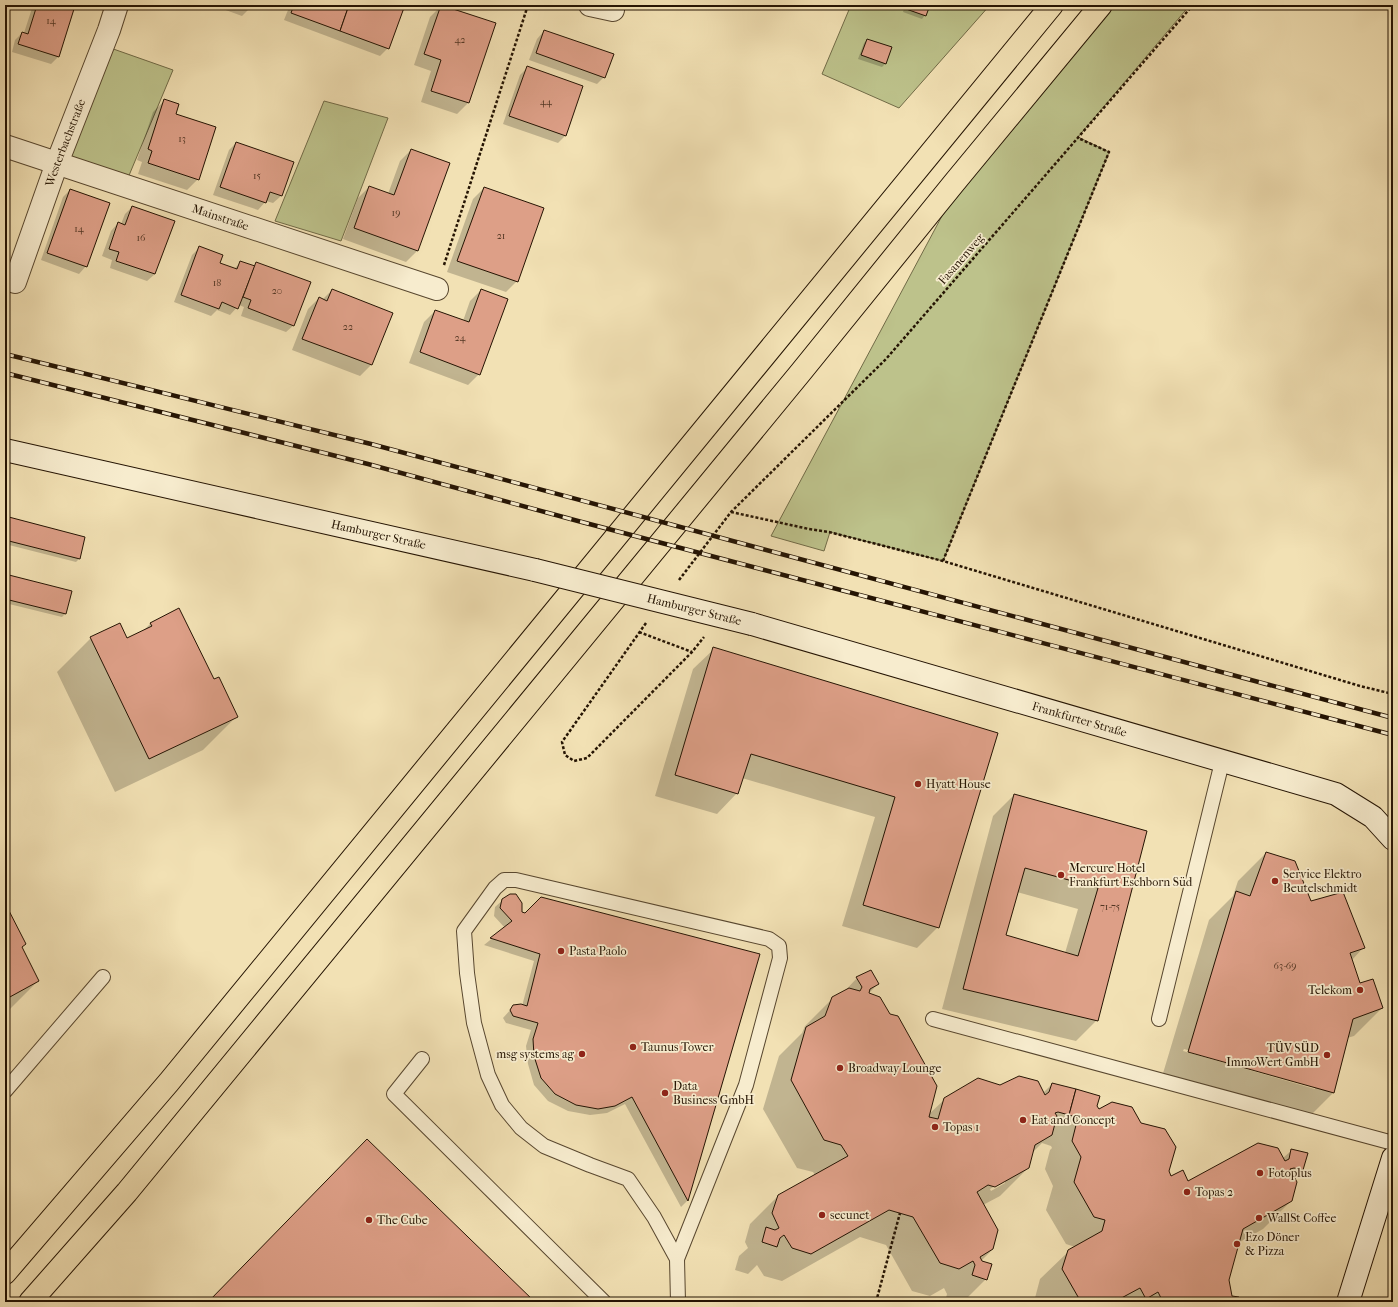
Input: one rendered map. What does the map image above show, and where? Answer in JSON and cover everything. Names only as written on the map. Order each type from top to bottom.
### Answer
[{"type":"highway","points":[[5,1273],[174,1076],[1052,5]]},
{"type":"highway","points":[[30,1302],[127,1192],[1102,5]]},
{"type":"street","name":"Westerbachstraße","points":[[10,282],[109,30],[117,5]]},
{"type":"street","points":[[590,5],[613,10]]},
{"type":"street","name":"Mainstraße","points":[[5,146],[437,289]]},
{"type":"street","name":"Hamburger Straße","points":[[5,450],[535,570],[752,624]]},
{"type":"street","name":"Frankfurter Straße","points":[[752,624],[1336,794],[1374,817],[1393,839]]},
{"type":"street","points":[[1348,1302],[1393,1158]]},
{"type":"lane","points":[[1159,1019],[1222,762]]},
{"type":"lane","points":[[678,1259],[654,1217],[628,1179],[544,1146],[521,1128],[502,1105],[488,1075],[474,1023],[467,973],[464,931],[495,888],[504,880],[516,880],[770,939],[779,946],[780,958],[746,1085],[678,1259],[678,1302]]},
{"type":"lane","points":[[5,1091],[103,977]]},
{"type":"lane","points":[[933,1019],[1393,1143]]},
{"type":"lane","points":[[422,1059],[394,1094],[604,1302]]},
{"type":"path","points":[[437,289],[528,5]]},
{"type":"path","name":"Fasanenweg","points":[[678,581],[731,512],[886,359],[1193,5]]},
{"type":"path","points":[[943,561],[1109,152],[1078,138]]},
{"type":"path","points":[[731,512],[810,530],[830,532],[943,561],[1360,686],[1393,694]]},
{"type":"path","points":[[649,619],[562,742],[565,754],[574,761],[587,758],[692,652],[720,616]]},
{"type":"path","points":[[640,632],[692,652]]},
{"type":"path","points":[[876,1302],[900,1213]]},
{"type":"green space","points":[[851,5],[990,5],[899,108],[822,74]]},
{"type":"green space","points":[[1111,5],[1190,5],[1078,137],[1109,152],[943,561],[830,532],[824,551],[771,536],[958,186]]},
{"type":"green space","points":[[102,45],[173,70],[125,185],[57,163]]},
{"type":"green space","points":[[324,101],[388,118],[341,241],[275,221]]},
{"type":"building","points":[[37,5],[62,5],[74,9],[59,57],[18,44],[22,32],[28,34]]},
{"type":"building","points":[[294,5],[349,5],[340,31],[291,13]]},
{"type":"building","points":[[349,5],[405,5],[389,49],[340,31]]},
{"type":"building","points":[[441,5],[496,23],[469,103],[431,91],[441,60],[424,54]]},
{"type":"building","points":[[907,5],[930,5],[926,16],[906,9]]},
{"type":"building","points":[[544,30],[614,54],[605,78],[536,53]]},
{"type":"building","points":[[867,39],[892,47],[886,64],[861,55]]},
{"type":"building","points":[[527,66],[583,86],[566,136],[509,116]]},
{"type":"building","points":[[164,99],[179,104],[176,114],[216,127],[199,180],[148,163],[152,151],[148,149]]},
{"type":"building","points":[[236,142],[294,162],[282,196],[270,192],[266,203],[220,187]]},
{"type":"building","points":[[411,149],[450,163],[418,251],[354,228],[369,186],[394,195]]},
{"type":"building","points":[[484,187],[544,208],[518,282],[457,261]]},
{"type":"building","points":[[70,189],[110,203],[87,267],[47,253]]},
{"type":"building","points":[[132,206],[175,221],[155,274],[116,261],[119,252],[109,249],[118,222],[125,225]]},
{"type":"building","points":[[199,246],[223,255],[220,263],[237,269],[240,261],[255,266],[238,309],[222,302],[219,309],[181,295]]},
{"type":"building","points":[[256,262],[311,282],[294,326],[248,308],[251,300],[243,297]]},
{"type":"building","points":[[332,289],[393,313],[372,365],[302,339],[319,297],[327,301]]},
{"type":"building","points":[[481,289],[508,299],[480,375],[420,352],[435,310],[469,322]]},
{"type":"building","points":[[5,516],[85,537],[80,559],[5,540]]},
{"type":"building","points":[[5,574],[72,591],[66,614],[5,599]]},
{"type":"building","points":[[179,608],[214,679],[219,677],[238,717],[149,759],[90,637],[120,623],[127,638],[152,626],[150,623]]},
{"type":"building","name":"Hyatt House","points":[[713,647],[998,733],[939,928],[863,905],[895,797],[751,754],[738,794],[675,775]]},
{"type":"building","points":[[1014,794],[1147,831],[1098,1021],[963,989]],"holes":[[[1025,868],[1098,888],[1078,956],[1006,935]]]},
{"type":"building","points":[[1266,852],[1295,861],[1311,901],[1343,892],[1365,948],[1350,953],[1360,983],[1373,979],[1383,1008],[1353,1019],[1334,1093],[1188,1052],[1236,891],[1250,896]]},
{"type":"building","name":"Taunus Tower","points":[[510,894],[516,894],[522,903],[522,912],[525,913],[541,897],[760,954],[688,1201],[632,1097],[615,1106],[598,1109],[576,1105],[555,1094],[541,1078],[534,1056],[533,1039],[538,1023],[513,1016],[510,1010],[513,1005],[521,1004],[527,1006],[540,954],[490,938],[512,921],[500,908],[502,899]]},
{"type":"building","points":[[5,903],[26,944],[22,947],[39,981],[8,998],[5,992]]},
{"type":"building","name":"Topas 1","points":[[871,970],[879,984],[870,989],[869,993],[880,997],[890,1014],[898,1016],[937,1086],[929,1117],[938,1119],[944,1098],[978,1078],[1000,1085],[1019,1076],[1038,1081],[1045,1095],[1049,1092],[1052,1083],[1076,1089],[1069,1115],[1058,1112],[1055,1113],[1057,1116],[1052,1135],[1035,1145],[1029,1168],[995,1187],[988,1185],[977,1192],[998,1230],[993,1249],[980,1257],[982,1261],[992,1264],[987,1280],[972,1275],[975,1265],[973,1261],[959,1269],[940,1263],[913,1217],[889,1210],[811,1254],[792,1248],[784,1235],[780,1238],[777,1247],[762,1242],[766,1227],[775,1230],[779,1228],[772,1213],[778,1195],[848,1156],[841,1145],[824,1140],[791,1080],[806,1027],[825,1016],[832,997],[849,988],[860,991],[862,987],[856,977]]},
{"type":"building","name":"Topas 2","points":[[1076,1089],[1100,1096],[1097,1106],[1099,1109],[1112,1102],[1132,1107],[1141,1123],[1165,1129],[1176,1147],[1169,1171],[1171,1176],[1183,1170],[1188,1181],[1258,1143],[1278,1148],[1285,1161],[1289,1159],[1291,1149],[1308,1153],[1303,1170],[1294,1168],[1290,1169],[1297,1182],[1292,1201],[1243,1229],[1229,1280],[1232,1296],[1239,1297],[1238,1302],[1163,1302],[1158,1292],[1146,1299],[1140,1288],[1114,1302],[1081,1302],[1062,1269],[1068,1250],[1102,1231],[1105,1220],[1094,1217],[1074,1182],[1081,1157],[1072,1141],[1077,1121],[1080,1120],[1079,1118],[1069,1115]]},
{"type":"building","name":"The Cube","points":[[367,1139],[535,1302],[208,1302]]},
{"type":"railway","points":[[5,354],[371,444],[1393,718]]},
{"type":"railway","points":[[5,373],[368,464],[578,521],[1393,735]]},
{"type":"place","name":"Hyatt House","points":[[918,784]]},
{"type":"place","name":"Mercure Hotel Frankfurt Eschborn Süd","points":[[1061,875]]},
{"type":"place","name":"Service Elektro Beutelschmidt","points":[[1275,881]]},
{"type":"place","name":"Pasta Paolo","points":[[561,951]]},
{"type":"place","name":"Telekom","points":[[1360,990]]},
{"type":"place","name":"Taunus Tower","points":[[633,1047]]},
{"type":"place","name":"msg systems ag","points":[[582,1054]]},
{"type":"place","name":"TÜV SÜD ImmoWert GmbH","points":[[1327,1055]]},
{"type":"place","name":"Broadway Lounge","points":[[840,1068]]},
{"type":"place","name":"Data Business GmbH","points":[[665,1093]]},
{"type":"place","name":"Eat and Concept","points":[[1023,1120]]},
{"type":"place","name":"Topas 1","points":[[935,1127]]},
{"type":"place","name":"Fotoplus","points":[[1260,1173]]},
{"type":"place","name":"Topas 2","points":[[1187,1192]]},
{"type":"place","name":"secunet","points":[[822,1215]]},
{"type":"place","name":"WallSt Coffee","points":[[1259,1218]]},
{"type":"place","name":"The Cube","points":[[369,1220]]},
{"type":"place","name":"Ezo Döner & Pizza","points":[[1237,1244]]}]
